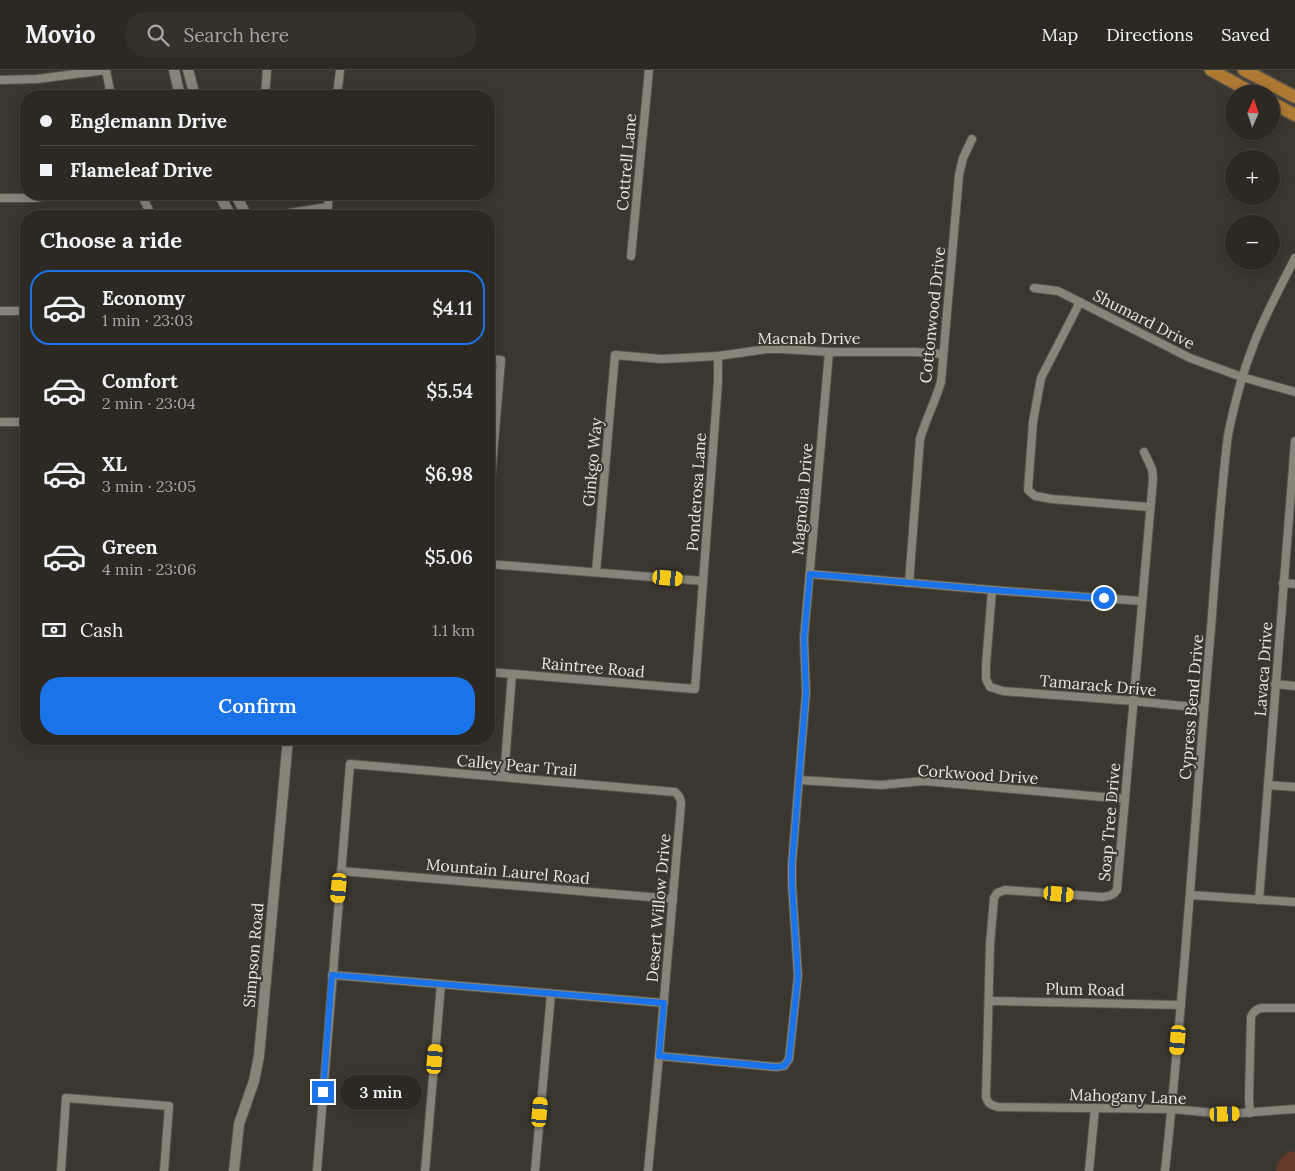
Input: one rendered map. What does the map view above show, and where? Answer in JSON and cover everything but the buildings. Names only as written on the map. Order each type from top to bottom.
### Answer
[{"type":"highway","points":[[1211,70],[1239,85]]},
{"type":"highway","points":[[1244,70],[1295,97]]},
{"type":"highway","points":[[1280,107],[1295,115]]},
{"type":"street","points":[[0,80],[37,79],[106,70],[110,90]]},
{"type":"street","points":[[174,70],[179,90]]},
{"type":"street","points":[[188,70],[193,90]]},
{"type":"street","points":[[266,90],[268,70]]},
{"type":"street","points":[[338,90],[340,70]]},
{"type":"street","name":"Cottrell Lane","points":[[631,256],[649,70]]},
{"type":"street","name":"Cottonwood Drive","points":[[909,583],[920,439],[941,382],[959,175],[963,158],[972,139]]},
{"type":"street","points":[[0,198],[20,198]]},
{"type":"street","points":[[328,210],[329,200]]},
{"type":"street","points":[[311,210],[328,207]]},
{"type":"street","name":"Cypress Bend Drive","points":[[1165,1171],[1181,1005],[1226,454],[1232,416],[1252,348],[1264,319],[1295,258]]},
{"type":"street","name":"Shumard Drive","points":[[1034,288],[1058,291],[1190,358],[1242,377],[1295,392]]},
{"type":"street","points":[[1080,302],[1041,378],[1033,422],[1028,490],[1034,496],[1052,499],[1149,507]]},
{"type":"street","points":[[0,311],[20,311]]},
{"type":"street","name":"Macnab Drive","points":[[615,355],[660,359],[718,356],[768,349],[943,354]]},
{"type":"street","name":"Magnolia Drive","points":[[659,1056],[776,1067],[784,1066],[789,1059],[798,976],[792,874],[806,693],[804,638],[829,352]]},
{"type":"street","name":"Ginkgo Way","points":[[596,572],[615,355]]},
{"type":"street","name":"Ponderosa Lane","points":[[695,689],[718,391],[718,356]]},
{"type":"street","points":[[495,360],[501,360],[495,432]]},
{"type":"street","points":[[0,422],[20,422]]},
{"type":"street","name":"Lavaca Drive","points":[[1259,900],[1295,441]]},
{"type":"street","name":"Soap Tree Drive","points":[[990,1104],[986,1097],[992,907],[994,898],[997,893],[1005,890],[1102,897],[1111,896],[1117,890],[1152,478],[1152,469],[1144,452]]},
{"type":"street","points":[[495,564],[703,581]]},
{"type":"street","points":[[810,574],[992,590],[1141,600]]},
{"type":"street","points":[[1283,583],[1295,584]]},
{"type":"street","name":"Tamarack Drive","points":[[992,590],[986,665],[986,679],[990,687],[1003,691],[1204,708]]},
{"type":"street","name":"Raintree Road","points":[[495,673],[695,689]]},
{"type":"street","points":[[504,777],[512,674]]},
{"type":"street","points":[[1275,684],[1295,686]]},
{"type":"street","name":"Simpson Road","points":[[234,1171],[239,1124],[254,1081],[259,1056],[287,745]]},
{"type":"street","name":"Calley Pear Trail","points":[[341,871],[350,764],[674,792],[680,797]]},
{"type":"street","name":"Corkwood Drive","points":[[799,780],[881,785],[924,781],[1125,799]]},
{"type":"street","points":[[1268,785],[1295,788]]},
{"type":"street","name":"Desert Willow Drive","points":[[648,1171],[673,899],[680,797]]},
{"type":"street","points":[[317,1171],[341,871]]},
{"type":"street","name":"Mountain Laurel Road","points":[[341,871],[673,899]]},
{"type":"street","points":[[1190,895],[1295,902]]},
{"type":"street","points":[[332,975],[664,1003]]},
{"type":"street","points":[[425,1171],[441,984]]},
{"type":"street","points":[[535,1171],[551,994]]},
{"type":"street","name":"Plum Road","points":[[989,1001],[1181,1005]]},
{"type":"street","points":[[1250,1113],[1251,1017],[1255,1010],[1262,1008],[1295,1008]]},
{"type":"street","points":[[61,1171],[66,1098],[169,1106],[164,1171]]},
{"type":"street","name":"Mahogany Lane","points":[[990,1104],[998,1107],[1172,1109],[1225,1114],[1295,1109]]},
{"type":"street","points":[[1089,1171],[1095,1108]]},
{"type":"shaded area","points":[[1290,1151],[1295,1152],[1295,1171],[1276,1171],[1280,1159]]},
{"type":"route","points":[[323,1092],[332,975],[664,1003],[659,1056],[776,1067],[784,1066],[789,1059],[798,976],[792,864],[806,693],[804,638],[810,574],[1104,598]]}]
